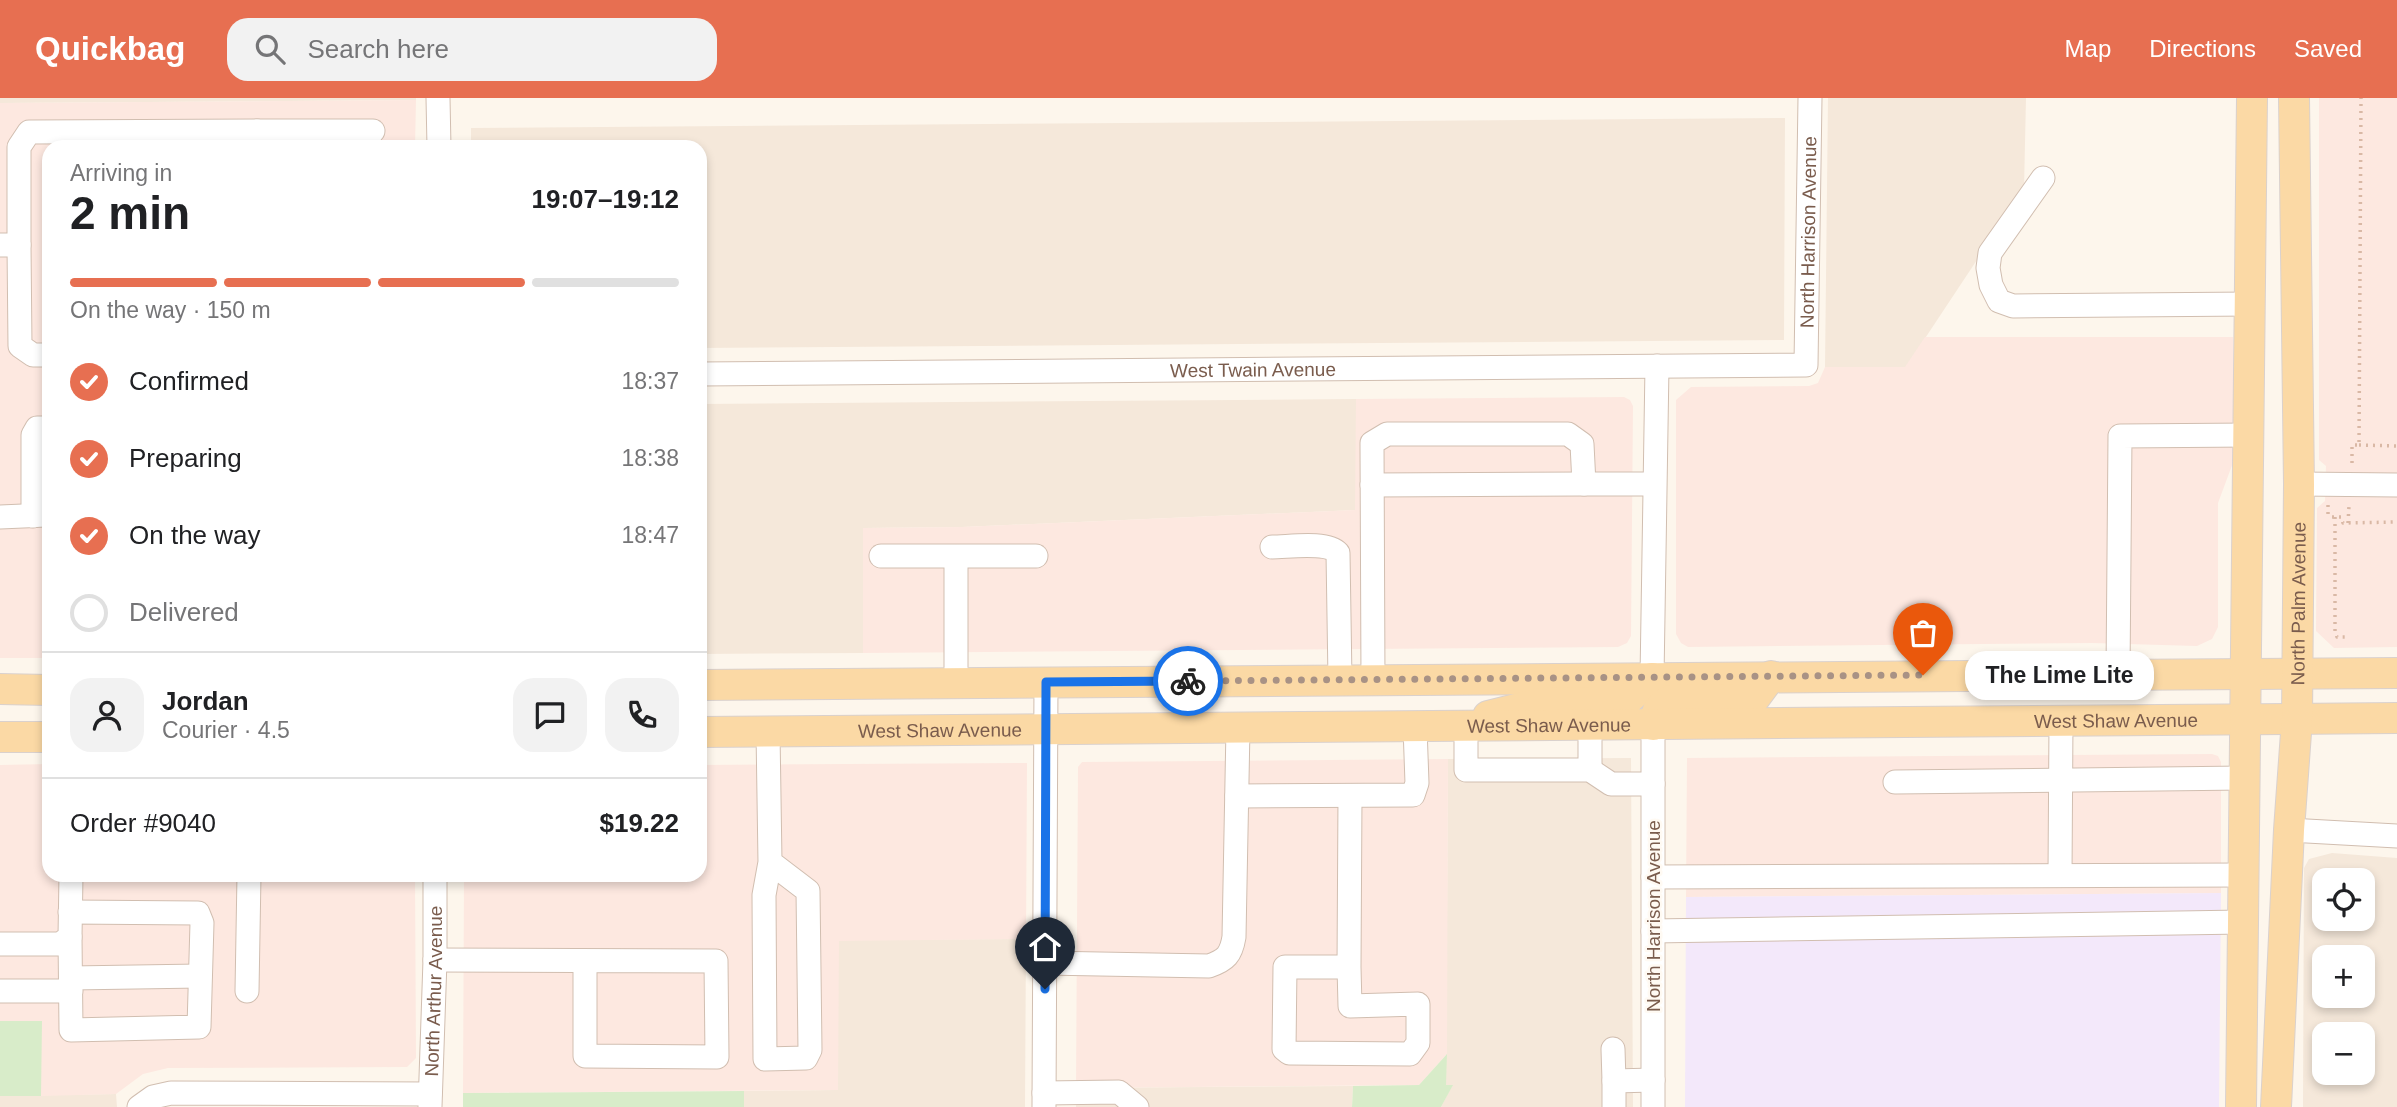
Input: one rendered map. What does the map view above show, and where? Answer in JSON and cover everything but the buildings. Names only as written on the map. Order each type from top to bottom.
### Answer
[{"type":"main road","points":[[2242,1107],[2252,98]]},
{"type":"main road","name":"North Palm Avenue","points":[[2276,1107],[2297,719],[2298,484],[2294,98]]},
{"type":"main road","points":[[707,685],[2397,673]]},
{"type":"main road","points":[[1653,725],[1655,714],[1662,705],[1671,700],[1754,698],[1771,676]]},
{"type":"main road","points":[[1459,727],[1511,709],[1540,703],[1627,700],[1652,678]]},
{"type":"main road","points":[[0,690],[42,690]]},
{"type":"main road","name":"West Shaw Avenue","points":[[707,732],[2397,718]]},
{"type":"main road","points":[[0,737],[42,737]]},
{"type":"street","points":[[438,98],[439,140]]},
{"type":"street","name":"North Harrison Avenue","points":[[1806,365],[1810,98]]},
{"type":"street","points":[[42,355],[33,355],[20,346],[9,245],[19,147],[29,132],[257,139],[373,131]]},
{"type":"street","points":[[2043,178],[1990,253],[1988,268],[1991,285],[1999,301],[2013,306],[2251,304]]},
{"type":"street","name":"West Twain Avenue","points":[[707,374],[1806,365]]},
{"type":"street","points":[[1652,678],[1657,366]]},
{"type":"street","points":[[0,517],[41,516],[33,435],[37,428],[42,428]]},
{"type":"street","points":[[1373,680],[1372,443],[1387,434],[1568,434],[1582,444],[1584,484]]},
{"type":"street","points":[[2118,674],[2120,436],[2250,435]]},
{"type":"street","points":[[1372,485],[1654,484]]},
{"type":"street","points":[[2298,484],[2397,485]]},
{"type":"street","points":[[1272,547],[1322,546],[1333,548],[1338,553],[1340,680]]},
{"type":"street","points":[[881,556],[1036,556]]},
{"type":"street","points":[[956,556],[956,683]]},
{"type":"street","points":[[1046,682],[1044,1100],[1119,1092],[1137,1107]]},
{"type":"street","points":[[2060,875],[2061,721]]},
{"type":"street","name":"North Harrison Avenue","points":[[1653,725],[1653,1107]]},
{"type":"street","points":[[1590,726],[1590,770]]},
{"type":"street","points":[[1237,796],[1413,795],[1417,783],[1415,727]]},
{"type":"street","points":[[1459,727],[1466,771],[1590,770],[1611,784],[1653,784]]},
{"type":"street","points":[[1045,963],[1209,966],[1223,961],[1232,952],[1238,728]]},
{"type":"street","points":[[768,732],[770,862],[764,895],[765,1059],[806,1058],[810,1050],[808,891],[770,862]]},
{"type":"street","points":[[1895,782],[2244,778]]},
{"type":"street","points":[[1349,967],[1285,967],[1286,1052],[1410,1054],[1418,1043],[1418,1004],[1350,1006],[1350,796]]},
{"type":"street","points":[[2289,830],[2397,835]]},
{"type":"street","points":[[1653,877],[2243,875]]},
{"type":"street","points":[[71,882],[70,937],[71,1030],[199,1027],[202,923],[198,913],[71,912]]},
{"type":"street","points":[[247,991],[249,882]]},
{"type":"street","name":"North Arthur Avenue","points":[[430,1100],[435,882]]},
{"type":"street","points":[[1653,931],[2243,922]]},
{"type":"street","points":[[0,944],[60,944],[70,937]]},
{"type":"street","points":[[435,960],[716,961],[717,1057],[585,1056],[585,961]]},
{"type":"street","points":[[0,991],[200,976]]},
{"type":"street","points":[[1613,1049],[1614,1107]]},
{"type":"street","points":[[1614,1081],[1653,1080]]},
{"type":"street","points":[[139,1107],[153,1097],[171,1093],[430,1100]]},
{"type":"path","points":[[2359,445],[2361,98]]},
{"type":"path","points":[[2352,463],[2351,445],[2397,446]]},
{"type":"path","points":[[2328,503],[2328,514],[2342,517],[2343,523],[2397,522]]},
{"type":"path","points":[[2336,517],[2336,631],[2337,637],[2345,637]]},
{"type":"shaded area","points":[[0,98],[416,98],[416,100],[0,103]]},
{"type":"shaded area","points":[[1828,98],[2026,98],[2024,189],[1906,367],[1825,367]]},
{"type":"shaded area","points":[[2319,98],[2397,98],[2397,647],[2334,648],[2316,631],[2317,508],[2325,501],[2326,466],[2319,460]]},
{"type":"shaded area","points":[[416,100],[415,140],[42,140],[42,658],[0,658],[0,103]]},
{"type":"shaded area","points":[[1785,118],[1784,340],[707,348],[707,140],[471,140],[471,128]]},
{"type":"shaded area","points":[[1925,337],[2233,337],[2234,460],[2218,503],[2218,627],[2212,639],[2197,646],[2092,643],[1688,647],[1681,643],[1676,634],[1676,400],[1691,387],[1809,386],[1818,383],[1825,367],[1905,367]]},
{"type":"shaded area","points":[[1624,397],[1630,400],[1633,406],[1631,636],[1627,643],[1618,647],[863,653],[863,528],[962,527],[1355,510],[1356,399]]},
{"type":"shaded area","points":[[1356,399],[1356,510],[962,527],[864,528],[863,653],[707,654],[707,404]]},
{"type":"shaded area","points":[[2218,756],[2221,762],[2221,893],[1686,897],[1687,758]]},
{"type":"shaded area","points":[[1631,758],[1633,1107],[1441,1107],[1452,1086],[1446,1085],[1448,759]]},
{"type":"shaded area","points":[[1448,759],[1447,1054],[1419,1085],[1076,1088],[1078,767],[1082,762]]},
{"type":"shaded area","points":[[1027,763],[1026,939],[839,941],[838,1090],[463,1093],[464,882],[707,882],[707,765]]},
{"type":"shaded area","points":[[42,764],[42,882],[415,882],[416,1058],[407,1067],[168,1068],[143,1074],[116,1094],[41,1096],[38,1021],[0,1021],[0,765]]},
{"type":"shaded area","points":[[2332,853],[2397,858],[2397,1107],[2303,1107],[2304,868],[2309,859]]},
{"type":"shaded area","points":[[2221,893],[2219,1107],[1685,1107],[1686,897]]},
{"type":"shaded area","points":[[1026,939],[1025,1107],[744,1107],[744,1091],[838,1090],[838,940]]},
{"type":"shaded area","points":[[1353,1086],[1352,1107],[1076,1107],[1076,1088]]},
{"type":"shaded area","points":[[116,1094],[117,1107],[0,1107],[0,1096]]},
{"type":"green space","points":[[0,1021],[42,1021],[41,1096],[0,1096]]},
{"type":"green space","points":[[1447,1054],[1446,1085],[1453,1085],[1441,1107],[1352,1107],[1353,1086],[1419,1085]]},
{"type":"green space","points":[[744,1091],[744,1107],[463,1107],[463,1093]]},
{"type":"way so far","points":[[1188,681],[1923,675]]},
{"type":"place","name":"The Lime Lite","points":[[1923,675]]},
{"type":"route","points":[[1045,989],[1046,682],[1188,681]]}]
